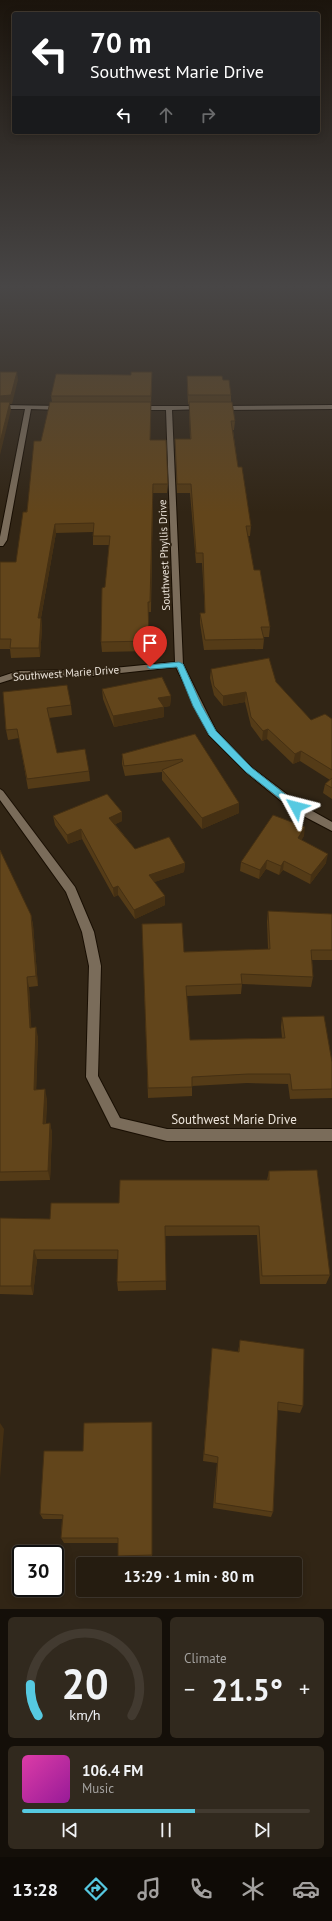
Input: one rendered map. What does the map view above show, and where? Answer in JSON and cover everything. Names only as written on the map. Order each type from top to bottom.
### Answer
[{"type":"street","points":[[0,407],[67,408]]},
{"type":"street","points":[[216,408],[332,407]]},
{"type":"street","points":[[0,544],[3,540],[28,408]]},
{"type":"street","points":[[130,408],[208,408]]},
{"type":"street","name":"Southwest Phyllis Drive","points":[[169,408],[179,664],[212,733],[249,770],[296,807],[332,827]]},
{"type":"street","name":"Southwest Marie Drive","points":[[0,680],[18,674],[93,673],[179,664]]},
{"type":"street","name":"Southwest Marie Drive","points":[[0,793],[71,890],[88,932],[95,966],[92,1077],[116,1123],[167,1135],[332,1134]]},
{"type":"building","points":[[0,372],[17,372],[11,395],[0,396]]},
{"type":"building","points":[[131,372],[152,372],[151,396],[51,396],[56,374],[131,375]]},
{"type":"building","points":[[187,376],[222,376],[223,380],[229,380],[231,395],[188,395]]},
{"type":"building","points":[[0,402],[10,402],[0,442]]},
{"type":"building","points":[[50,402],[151,402],[150,440],[166,440],[168,484],[153,484],[150,602],[148,602],[149,641],[101,642],[102,588],[105,587],[110,536],[93,536],[94,523],[55,524],[38,618],[41,618],[39,648],[10,648],[11,639],[0,639],[0,562],[16,562],[23,512],[27,512],[34,441],[41,441]]},
{"type":"building","points":[[189,402],[232,402],[235,421],[231,421],[238,467],[242,467],[251,526],[246,526],[254,570],[260,570],[270,627],[261,627],[264,639],[205,640],[200,613],[205,613],[203,553],[196,553],[191,484],[177,484],[175,439],[191,439]]},
{"type":"building","points":[[269,658],[276,682],[311,720],[325,714],[332,719],[332,770],[301,751],[295,754],[268,729],[263,731],[251,717],[246,692],[223,696],[214,686],[211,669]]},
{"type":"building","points":[[162,677],[171,696],[158,698],[164,707],[113,716],[102,689]]},
{"type":"building","points":[[67,685],[71,705],[47,708],[57,753],[85,749],[89,771],[27,779],[17,729],[6,730],[3,692]]},
{"type":"building","points":[[195,734],[239,803],[202,818],[162,770],[183,761],[182,759],[124,766],[122,754]]},
{"type":"building","points":[[332,778],[332,788],[325,784]]},
{"type":"building","points":[[107,794],[122,812],[109,818],[135,849],[169,837],[185,863],[149,875],[165,896],[134,910],[118,886],[113,888],[81,829],[67,835],[53,816]]},
{"type":"building","points":[[273,815],[305,827],[298,838],[328,854],[311,875],[284,861],[281,866],[267,860],[260,870],[241,862]]},
{"type":"building","points":[[0,850],[31,915],[36,976],[27,977],[30,1028],[36,1027],[34,1090],[45,1089],[43,1124],[50,1123],[48,1171],[0,1172]]},
{"type":"building","points":[[268,911],[332,914],[332,950],[311,950],[313,977],[241,974],[242,984],[186,986],[190,1040],[285,1038],[282,1017],[324,1016],[332,1062],[332,1089],[292,1090],[290,1074],[248,1074],[192,1077],[192,1087],[148,1088],[142,924],[182,923],[184,952],[270,949]]},
{"type":"building","points":[[317,1170],[330,1275],[262,1276],[259,1226],[165,1226],[166,1281],[117,1282],[118,1250],[34,1250],[31,1286],[0,1286],[0,1218],[50,1219],[51,1203],[119,1203],[120,1180],[269,1180],[269,1171]]},
{"type":"building","points":[[240,1340],[304,1349],[303,1406],[278,1402],[273,1512],[215,1503],[218,1457],[204,1454],[212,1348],[239,1352]]},
{"type":"building","points":[[152,1422],[152,1555],[118,1556],[118,1538],[61,1538],[63,1515],[40,1514],[44,1451],[83,1451],[84,1423]]},
{"type":"route","points":[[150,667],[179,664],[212,733],[249,770],[296,807]]}]
